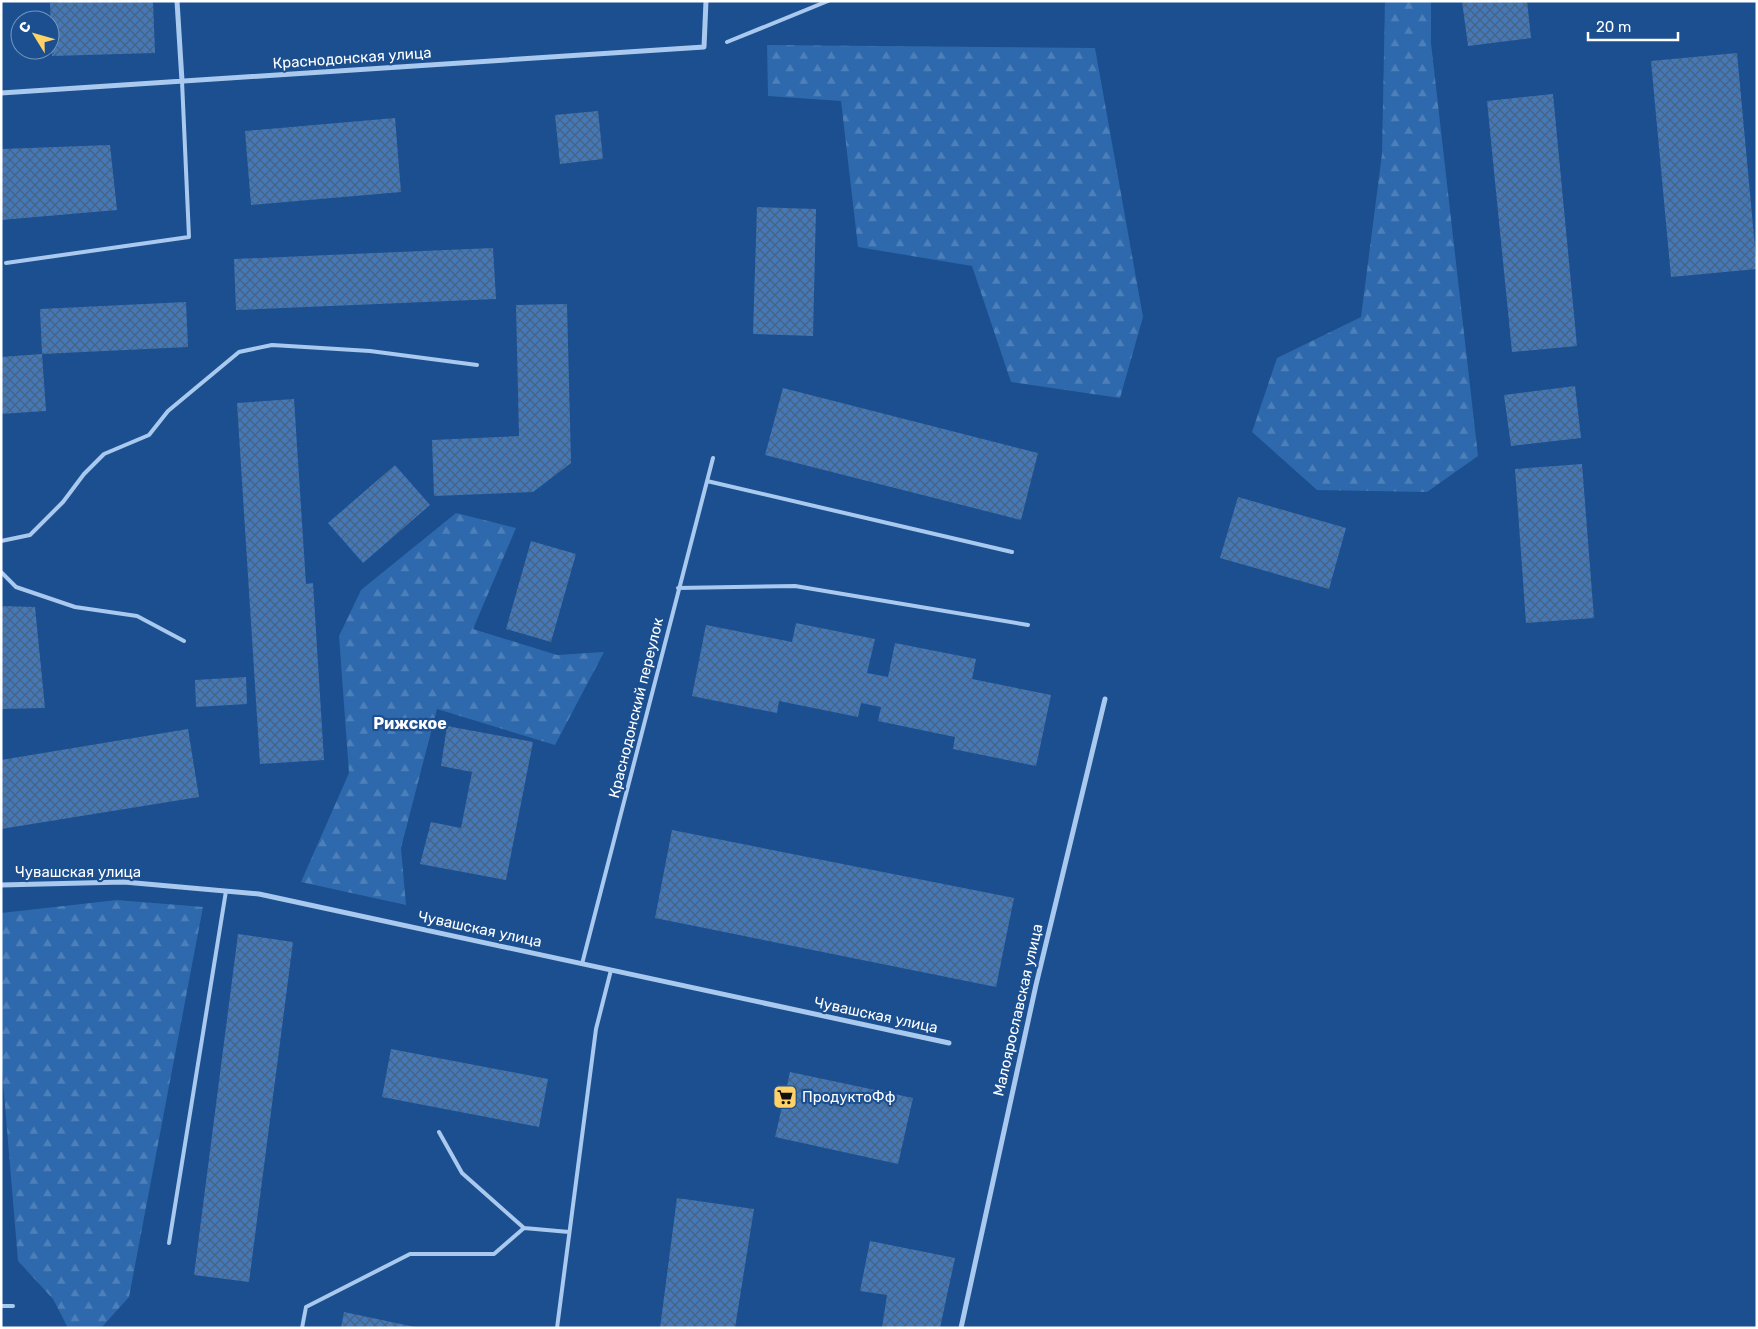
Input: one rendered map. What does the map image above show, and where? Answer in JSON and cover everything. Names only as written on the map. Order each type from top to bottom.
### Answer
[{"type":"street","points":[[176,1],[182,81]]},
{"type":"street","name":"Краснодонская улица","points":[[1,93],[704,47],[706,1]]},
{"type":"street","name":"Малоярославская улица","points":[[961,1328],[1036,985],[1105,699]]},
{"type":"street","name":"Чувашская улица","points":[[1,885],[124,882],[259,894],[948,1043]]},
{"type":"lane","points":[[727,42],[828,1]]},
{"type":"lane","points":[[6,263],[189,237],[182,81]]},
{"type":"lane","points":[[1,541],[30,535],[63,502],[84,474],[104,454],[149,435],[168,411],[239,352],[272,345],[370,351],[477,365]]},
{"type":"lane","name":"Краснодонский переулок","points":[[582,964],[713,458]]},
{"type":"lane","points":[[707,481],[1012,552]]},
{"type":"lane","points":[[1,572],[16,587],[75,607],[137,616],[184,641]]},
{"type":"lane","points":[[678,588],[795,586],[1028,626]]},
{"type":"lane","points":[[169,1243],[226,891]]},
{"type":"lane","points":[[557,1328],[596,1029],[611,970]]},
{"type":"lane","points":[[439,1132],[462,1173],[524,1228],[569,1232]]},
{"type":"lane","points":[[302,1328],[306,1307],[410,1254],[494,1254],[524,1228]]},
{"type":"lane","points":[[1,1306],[13,1306]]},
{"type":"green space","points":[[1385,1],[1431,1],[1431,43],[1478,456],[1427,492],[1317,490],[1252,432],[1277,358],[1361,317],[1382,154]]},
{"type":"green space","points":[[767,45],[1095,48],[1143,317],[1120,398],[1011,382],[972,266],[858,247],[841,101],[768,96]]},
{"type":"green space","points":[[456,513],[516,528],[473,629],[557,655],[604,652],[555,745],[437,709],[401,848],[406,905],[301,882],[349,773],[339,636],[361,590]]},
{"type":"green space","points":[[117,900],[203,907],[129,1297],[101,1328],[68,1328],[53,1299],[18,1261],[1,1058],[1,913]]},
{"type":"building","points":[[74,1],[153,1],[155,53],[60,56],[60,10],[50,10],[50,3]]},
{"type":"building","points":[[1462,1],[1527,1],[1531,38],[1468,46]]},
{"type":"building","points":[[1737,53],[1757,269],[1671,277],[1651,61]]},
{"type":"building","points":[[1553,94],[1577,346],[1512,352],[1487,101]]},
{"type":"building","points":[[598,111],[603,159],[560,164],[555,115]]},
{"type":"building","points":[[395,118],[401,192],[251,205],[245,131]]},
{"type":"building","points":[[110,145],[117,210],[1,220],[1,149]]},
{"type":"building","points":[[757,207],[816,209],[813,336],[753,334]]},
{"type":"building","points":[[493,248],[496,299],[236,310],[234,259]]},
{"type":"building","points":[[186,302],[188,347],[42,354],[40,309]]},
{"type":"building","points":[[567,304],[571,463],[533,492],[434,496],[432,440],[519,436],[516,305]]},
{"type":"building","points":[[42,354],[46,411],[1,414],[1,357]]},
{"type":"building","points":[[1575,386],[1581,438],[1511,446],[1504,395]]},
{"type":"building","points":[[783,388],[1038,453],[1021,520],[765,455]]},
{"type":"building","points":[[294,399],[306,584],[313,583],[324,760],[260,764],[237,403]]},
{"type":"building","points":[[1582,464],[1594,618],[1526,623],[1515,469]]},
{"type":"building","points":[[395,465],[430,505],[363,563],[328,523]]},
{"type":"building","points":[[1238,497],[1346,528],[1329,589],[1220,558]]},
{"type":"building","points":[[531,541],[576,554],[551,642],[506,629]]},
{"type":"building","points":[[1,606],[35,607],[45,708],[1,709]]},
{"type":"building","points":[[796,623],[875,639],[867,673],[888,677],[895,643],[976,659],[972,679],[1051,695],[1036,766],[953,749],[955,737],[878,721],[881,707],[861,703],[858,717],[779,701],[777,713],[692,696],[706,625],[792,642]]},
{"type":"building","points":[[246,677],[247,704],[196,707],[195,680]]},
{"type":"building","points":[[447,726],[533,742],[506,880],[420,864],[431,822],[461,828],[472,772],[441,766]]},
{"type":"building","points":[[188,729],[199,797],[1,829],[1,760]]},
{"type":"building","points":[[672,830],[1014,898],[996,987],[655,918]]},
{"type":"building","points":[[238,934],[293,942],[249,1282],[194,1275]]},
{"type":"building","points":[[391,1049],[548,1079],[539,1127],[382,1097]]},
{"type":"building","points":[[790,1072],[913,1098],[898,1164],[775,1137]]},
{"type":"building","points":[[677,1198],[754,1209],[735,1328],[660,1328]]},
{"type":"building","points":[[870,1241],[955,1258],[940,1328],[882,1328],[887,1295],[860,1291]]},
{"type":"building","points":[[344,1312],[415,1327],[341,1328]]},
{"type":"place","name":"ПродуктоФф","points":[[785,1097]]},
{"type":"district","name":"Рижское","points":[[410,723]]}]
